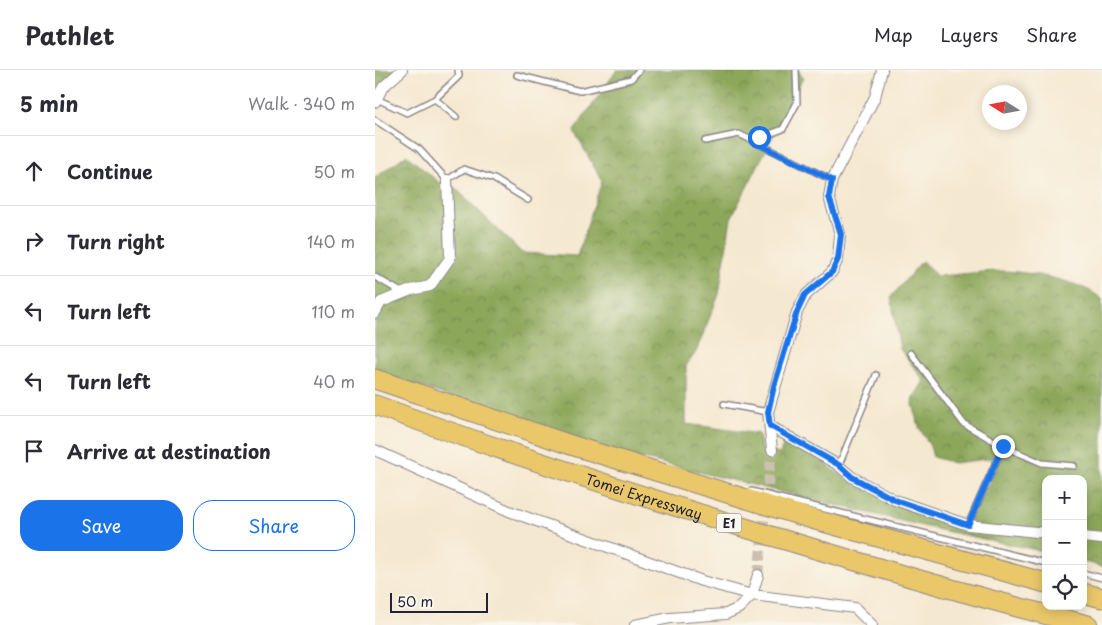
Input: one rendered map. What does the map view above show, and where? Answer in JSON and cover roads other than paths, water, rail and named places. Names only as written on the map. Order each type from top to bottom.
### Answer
[{"type":"highway","name":"Tomei Expressway","points":[[375,378],[555,440],[811,519],[1042,582]]},
{"type":"highway","name":"Tomei Expressway","points":[[375,405],[542,465],[868,565],[1084,624]]},
{"type":"highway","points":[[1087,594],[1102,598]]},
{"type":"street","points":[[376,100],[383,87],[402,70]]},
{"type":"street","points":[[772,450],[768,412],[797,312],[805,295],[832,272],[838,259],[841,234],[829,197],[832,180],[875,97],[882,70]]},
{"type":"street","points":[[375,313],[381,302],[403,293],[430,286],[450,258],[447,180]]},
{"type":"street","points":[[770,426],[839,465],[852,477],[895,500],[968,525],[1042,533]]},
{"type":"street","points":[[375,450],[509,511],[702,581],[752,595],[855,608],[872,625]]},
{"type":"street","points":[[1087,537],[1102,539]]},
{"type":"street","points":[[635,625],[670,618],[726,614],[739,608],[752,595],[758,575]]},
{"type":"lane","points":[[376,100],[407,114],[435,98],[459,76],[458,70]]},
{"type":"lane","points":[[517,75],[580,91],[631,79],[639,70]]},
{"type":"lane","points":[[752,141],[783,129],[797,104],[796,70]]},
{"type":"lane","points":[[435,98],[456,117]]},
{"type":"lane","points":[[375,120],[419,149],[447,180],[464,169],[494,178],[528,200]]},
{"type":"lane","points":[[705,140],[739,134],[832,180]]},
{"type":"lane","points":[[375,277],[403,293]]},
{"type":"lane","points":[[911,353],[964,424],[1003,446],[1042,463],[1074,466]]},
{"type":"lane","points":[[839,465],[876,375]]},
{"type":"lane","points":[[724,404],[768,412]]},
{"type":"lane","points":[[968,525],[1003,446]]},
{"type":"lane","points":[[653,470],[735,488]]},
{"type":"lane","points":[[745,490],[1042,562]]},
{"type":"lane","points":[[1087,574],[1102,578]]},
{"type":"tunnel","points":[[758,575],[772,450]]}]
